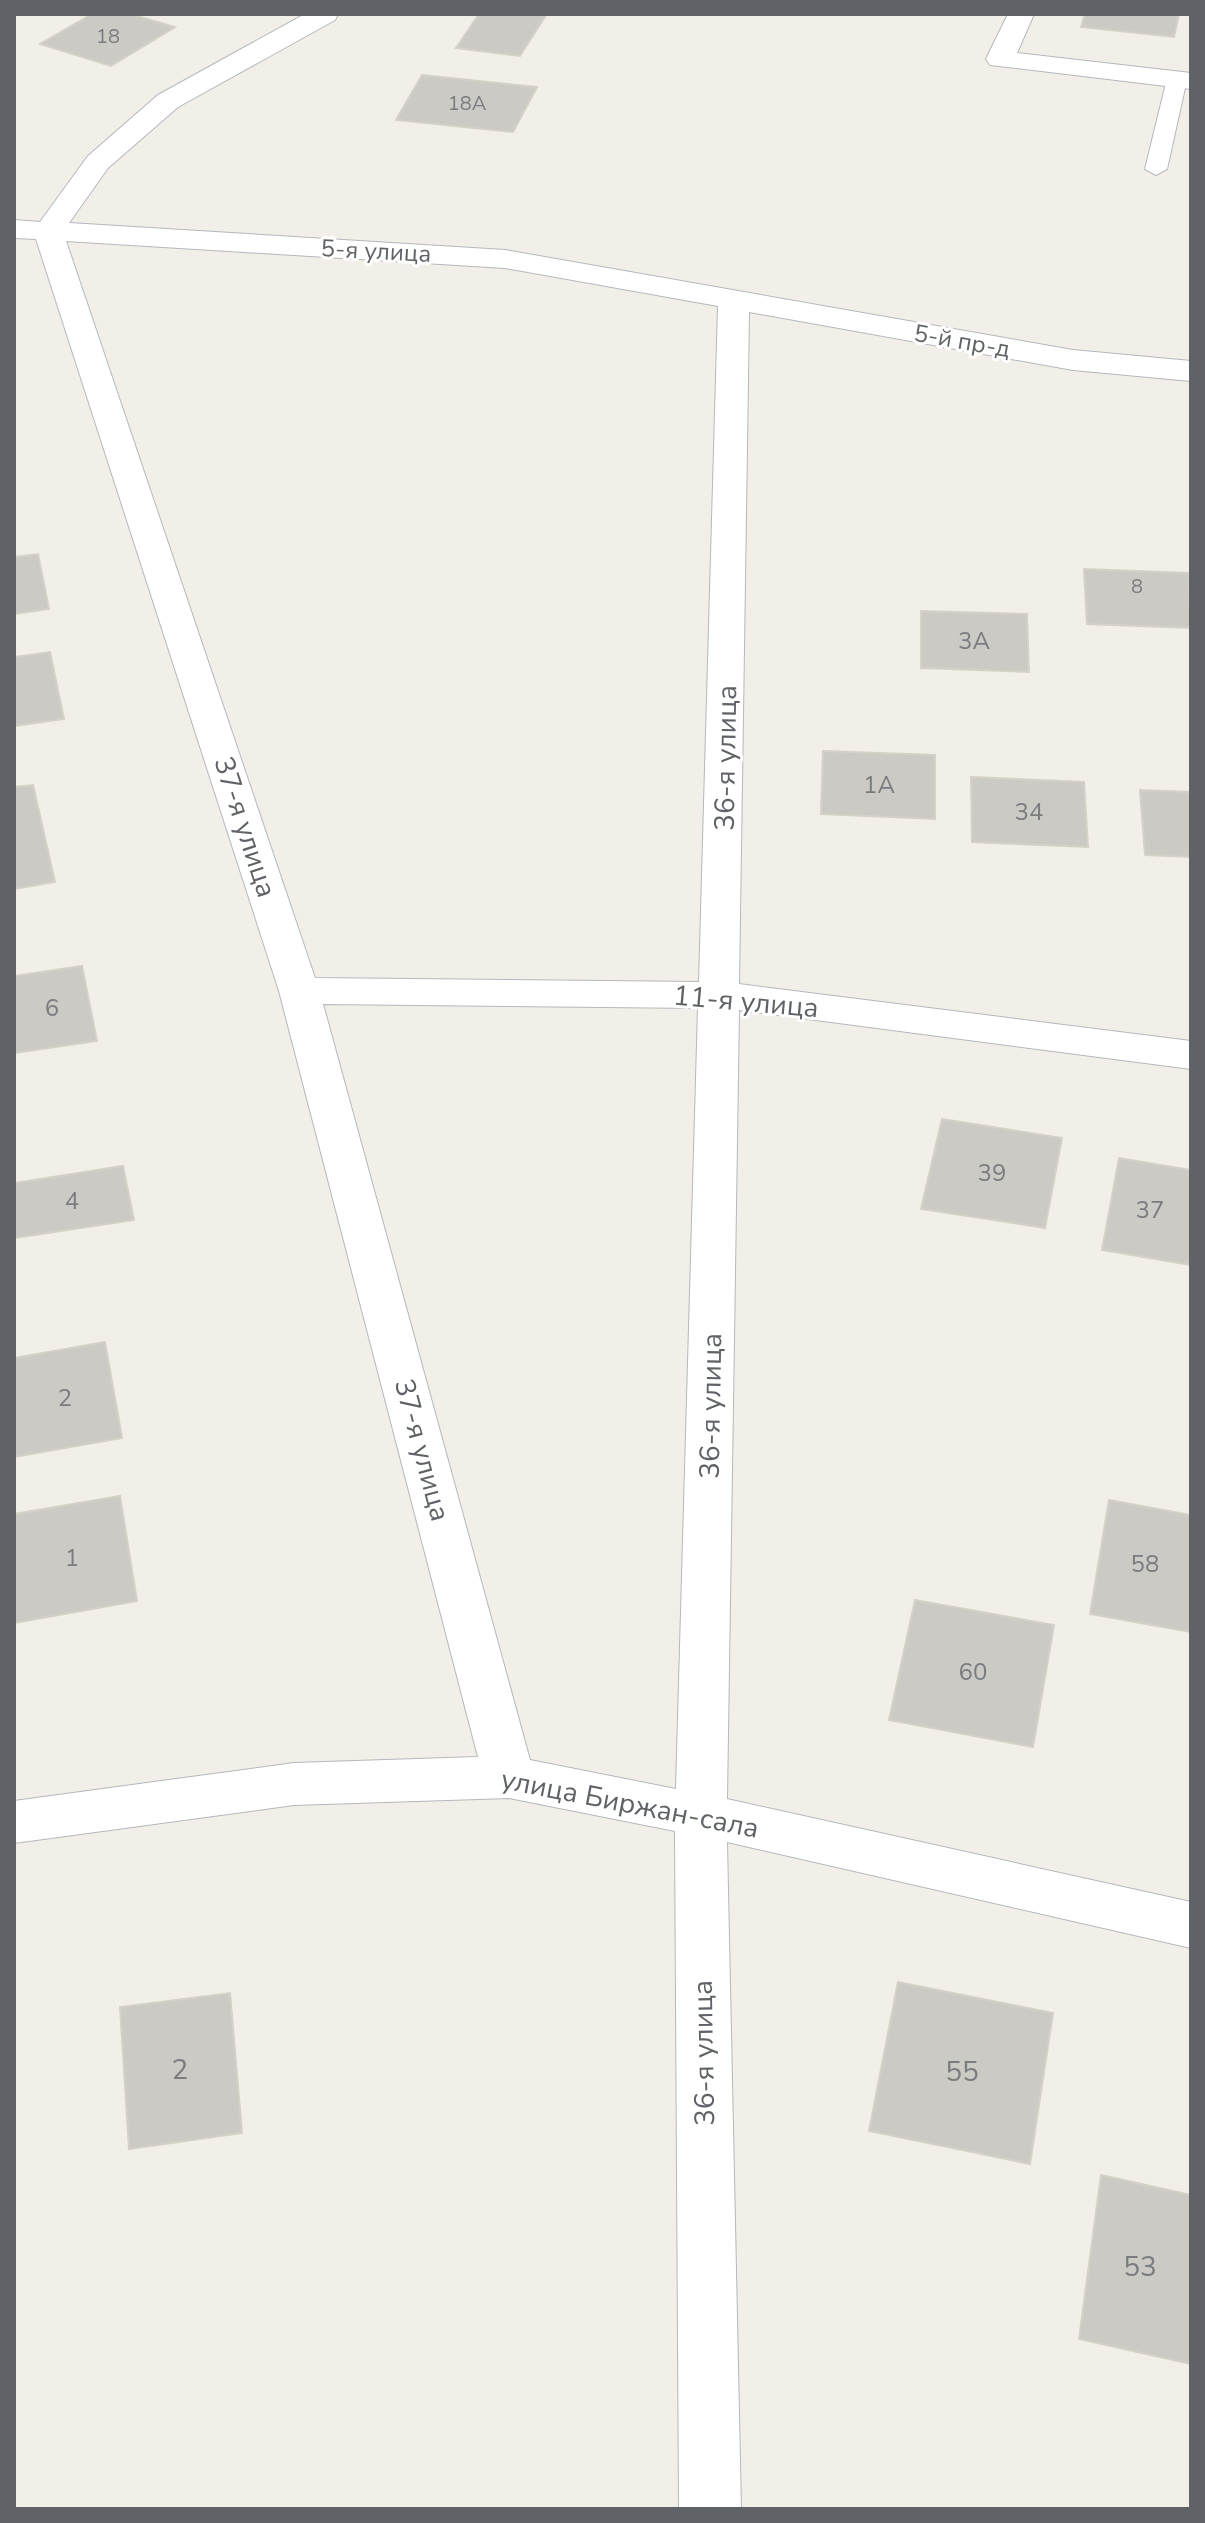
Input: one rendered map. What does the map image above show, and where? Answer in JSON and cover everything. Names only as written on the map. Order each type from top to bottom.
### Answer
[{"type":"street","points":[[31,230],[98,162],[168,101],[325,14]]},
{"type":"street","points":[[1021,14],[1000,59],[1184,80]]},
{"type":"street","name":"5-я улица","points":[[31,230],[505,259],[734,302]]},
{"type":"street","name":"37-я улица","points":[[31,230],[299,991],[509,1777]]},
{"type":"street","name":"5-й пр-д","points":[[734,302],[1073,360],[1191,371]]},
{"type":"street","name":"36-я улица","points":[[710,2509],[701,1815],[734,302]]},
{"type":"street","name":"11-я улица","points":[[299,991],[721,995],[1191,1055]]},
{"type":"street","name":"улица Биржан-сала","points":[[14,1822],[294,1784],[509,1777],[701,1815],[1191,1925]]},
{"type":"lane","points":[[1156,169],[1184,80]]},
{"type":"building","points":[[92,14],[130,14],[175,27],[111,66],[40,44]]},
{"type":"building","points":[[479,14],[546,15],[520,56],[456,48]]},
{"type":"building","points":[[1085,14],[1179,14],[1174,37],[1081,27]]},
{"type":"building","points":[[422,75],[537,87],[513,132],[396,120]]},
{"type":"building","points":[[38,554],[49,609],[14,614],[14,557]]},
{"type":"building","points":[[1084,569],[1188,573],[1191,628],[1087,624]]},
{"type":"building","points":[[921,611],[1027,614],[1029,672],[921,668]]},
{"type":"building","points":[[50,652],[64,719],[14,726],[14,657]]},
{"type":"building","points":[[823,751],[935,755],[935,819],[821,814]]},
{"type":"building","points":[[971,777],[1084,782],[1088,847],[972,842]]},
{"type":"building","points":[[33,785],[55,882],[14,889],[14,787]]},
{"type":"building","points":[[1140,790],[1191,792],[1191,857],[1145,855]]},
{"type":"building","points":[[82,966],[97,1041],[14,1053],[14,976]]},
{"type":"building","points":[[942,1119],[1062,1138],[1045,1228],[921,1209]]},
{"type":"building","points":[[1119,1158],[1191,1170],[1191,1265],[1102,1250]]},
{"type":"building","points":[[123,1166],[134,1220],[14,1238],[14,1183]]},
{"type":"building","points":[[105,1342],[122,1438],[14,1457],[14,1358]]},
{"type":"building","points":[[120,1496],[137,1601],[14,1623],[14,1514]]},
{"type":"building","points":[[1109,1500],[1191,1515],[1191,1632],[1090,1614]]},
{"type":"building","points":[[915,1600],[1054,1625],[1033,1747],[889,1720]]},
{"type":"building","points":[[898,1982],[1053,2013],[1030,2164],[869,2131]]},
{"type":"building","points":[[230,1993],[242,2133],[129,2149],[120,2007]]},
{"type":"building","points":[[1101,2175],[1191,2195],[1191,2364],[1079,2339]]}]
